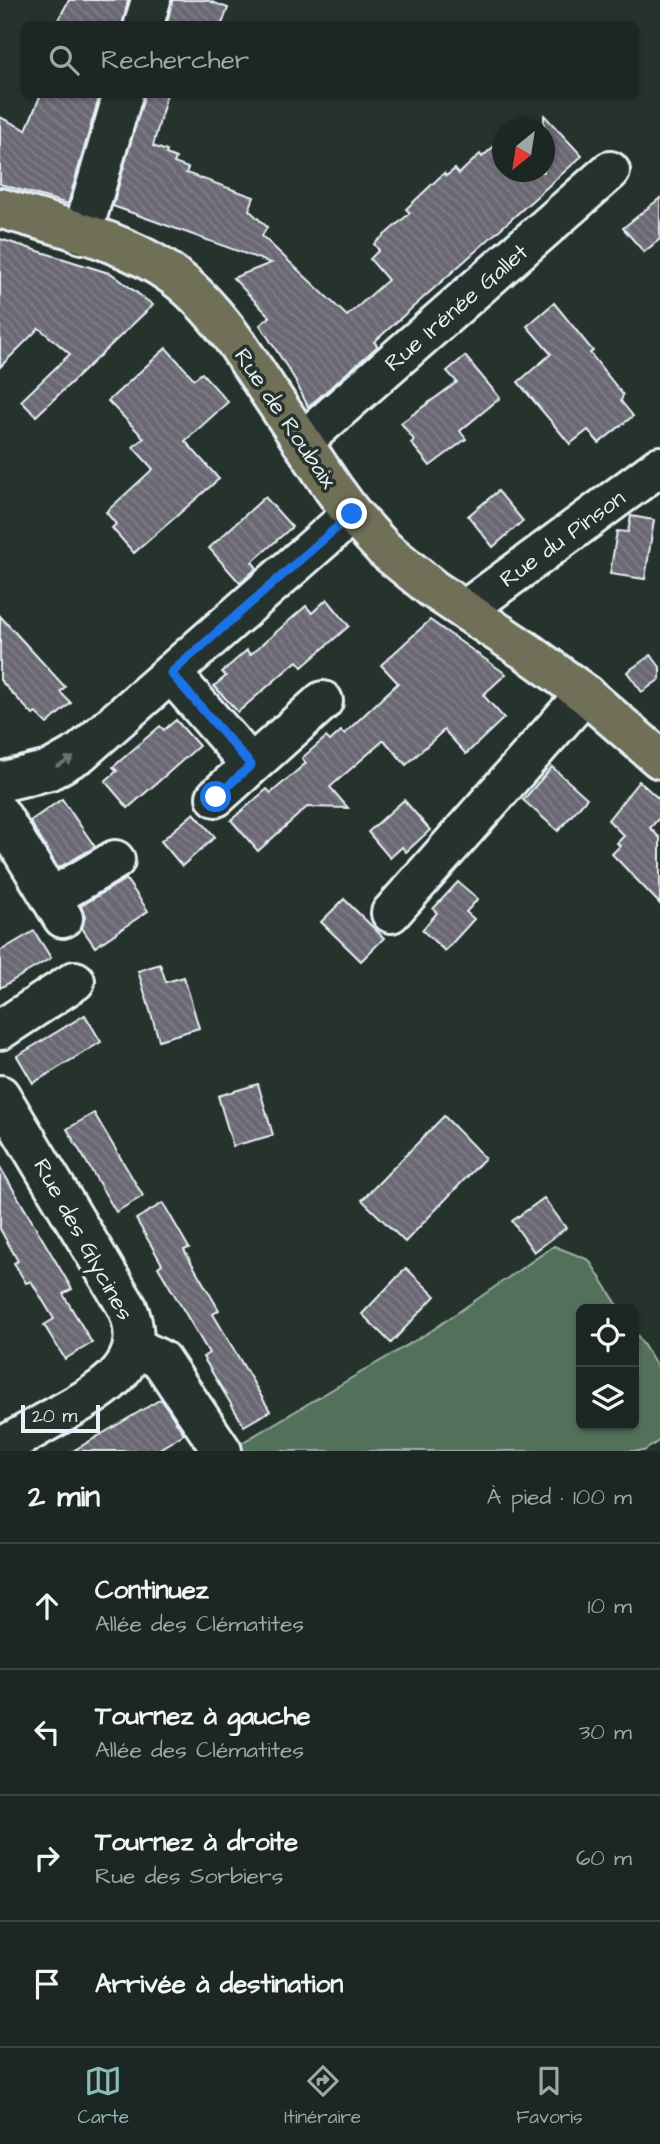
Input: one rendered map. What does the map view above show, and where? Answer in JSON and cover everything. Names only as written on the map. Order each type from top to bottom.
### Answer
[{"type":"main road","name":"Rue de Roubaix","points":[[0,208],[134,253],[152,262],[193,292],[225,327],[352,514],[384,549],[408,570],[584,694],[660,759]]},
{"type":"street","points":[[145,21],[151,0]]},
{"type":"street","points":[[82,234],[122,98]]},
{"type":"street","name":"Rue Irénée Gallet","points":[[302,442],[610,171]]},
{"type":"street","name":"Rue du Pinson","points":[[465,610],[660,466]]},
{"type":"street","points":[[0,782],[50,770],[92,744],[352,514]]},
{"type":"street","points":[[171,673],[251,765]]},
{"type":"street","points":[[391,913],[584,694]]},
{"type":"street","points":[[216,797],[323,701]]},
{"type":"street","points":[[0,814],[57,908],[115,860]]},
{"type":"street","points":[[0,1030],[75,981]]},
{"type":"street","name":"Rue des Glycines","points":[[0,1095],[127,1307],[135,1334],[122,1371],[103,1390],[0,1448]]},
{"type":"street","points":[[133,1346],[161,1360],[222,1451]]},
{"type":"green space","points":[[554,1246],[589,1260],[617,1304],[576,1304],[576,1430],[639,1430],[639,1338],[660,1371],[660,1440],[644,1451],[228,1451],[431,1331]]},
{"type":"building","points":[[69,0],[128,0],[124,21],[58,21]]},
{"type":"building","points":[[172,0],[207,0],[228,8],[223,21],[168,21]]},
{"type":"building","points":[[39,98],[99,98],[68,204],[0,184],[0,117],[26,130]]},
{"type":"building","points":[[143,98],[166,98],[153,146],[176,158],[174,163],[188,168],[186,173],[254,197],[249,210],[267,227],[262,236],[347,316],[388,280],[370,259],[379,250],[374,244],[410,213],[406,209],[444,173],[446,176],[455,169],[459,174],[480,154],[482,157],[492,148],[492,182],[553,182],[374,342],[378,346],[308,407],[294,378],[260,325],[270,317],[233,278],[271,263],[113,206]]},
{"type":"building","points":[[555,127],[582,156],[555,180]]},
{"type":"building","points":[[660,198],[660,239],[644,252],[623,228]]},
{"type":"building","points":[[0,239],[112,274],[153,305],[36,416],[21,401],[70,354],[39,328],[0,367]]},
{"type":"building","points":[[554,303],[593,351],[590,353],[623,395],[621,401],[633,416],[599,443],[588,430],[570,444],[518,382],[551,354],[527,326]]},
{"type":"building","points":[[166,348],[194,379],[202,373],[228,402],[185,441],[219,479],[134,553],[112,528],[116,524],[106,512],[153,469],[133,447],[144,438],[108,401]]},
{"type":"building","points":[[465,356],[500,398],[460,431],[466,439],[430,466],[411,443],[414,440],[401,423],[457,382],[447,371]]},
{"type":"building","points":[[498,491],[523,521],[493,547],[468,516]]},
{"type":"building","points":[[265,497],[292,527],[252,562],[257,568],[240,583],[209,548]]},
{"type":"building","points":[[631,516],[654,520],[645,579],[610,574],[617,531],[628,532]]},
{"type":"building","points":[[327,599],[349,626],[302,667],[297,661],[238,712],[214,686],[226,676],[222,672],[247,650],[250,655],[306,606],[312,613]]},
{"type":"building","points":[[0,616],[65,687],[60,692],[71,703],[47,724],[36,713],[33,715],[0,680]]},
{"type":"building","points":[[430,620],[506,674],[483,695],[504,718],[466,754],[444,730],[406,765],[384,740],[330,787],[348,808],[307,807],[258,851],[231,820],[267,789],[271,793],[306,763],[302,758],[326,737],[330,741],[341,731],[344,734],[398,683],[381,665]]},
{"type":"building","points":[[651,655],[660,667],[660,679],[642,692],[627,672]]},
{"type":"building","points":[[176,720],[199,746],[128,808],[105,781],[117,771],[113,767],[160,726],[164,730]]},
{"type":"building","points":[[552,767],[587,798],[558,831],[523,800]]},
{"type":"building","points":[[639,781],[660,800],[660,817],[650,828],[660,838],[660,904],[612,854],[620,846],[617,843],[624,836],[608,820]]},
{"type":"building","points":[[62,799],[95,847],[58,868],[30,821]]},
{"type":"building","points":[[404,800],[430,830],[406,852],[402,847],[390,858],[368,832]]},
{"type":"building","points":[[194,813],[215,837],[182,866],[161,841]]},
{"type":"building","points":[[126,879],[148,911],[95,947],[82,928],[85,917],[81,906]]},
{"type":"building","points":[[458,882],[478,899],[466,912],[474,919],[445,951],[422,930],[437,913],[433,909]]},
{"type":"building","points":[[344,899],[384,938],[361,961],[321,922]]},
{"type":"building","points":[[34,931],[51,958],[0,988],[0,951]]},
{"type":"building","points":[[160,964],[166,982],[184,977],[199,1028],[159,1040],[138,971]]},
{"type":"building","points":[[85,1015],[101,1042],[33,1083],[17,1056]]},
{"type":"building","points":[[258,1084],[273,1135],[233,1146],[218,1096]]},
{"type":"building","points":[[94,1113],[143,1196],[116,1212],[67,1129]]},
{"type":"building","points":[[444,1116],[485,1158],[405,1242],[362,1200]]},
{"type":"building","points":[[0,1167],[72,1289],[63,1294],[92,1343],[65,1359],[44,1325],[54,1319],[31,1281],[26,1283],[14,1263],[18,1261],[0,1229]]},
{"type":"building","points":[[544,1198],[566,1228],[534,1252],[512,1221]]},
{"type":"building","points":[[163,1203],[189,1248],[184,1250],[219,1310],[213,1314],[270,1411],[244,1426],[203,1357],[209,1353],[158,1267],[162,1264],[136,1219]]},
{"type":"building","points":[[406,1268],[435,1296],[391,1343],[362,1314]]},
{"type":"building","points":[[161,1399],[184,1434],[156,1451],[73,1451]]},
{"type":"route","points":[[216,797],[251,765],[171,673],[352,514]]}]
